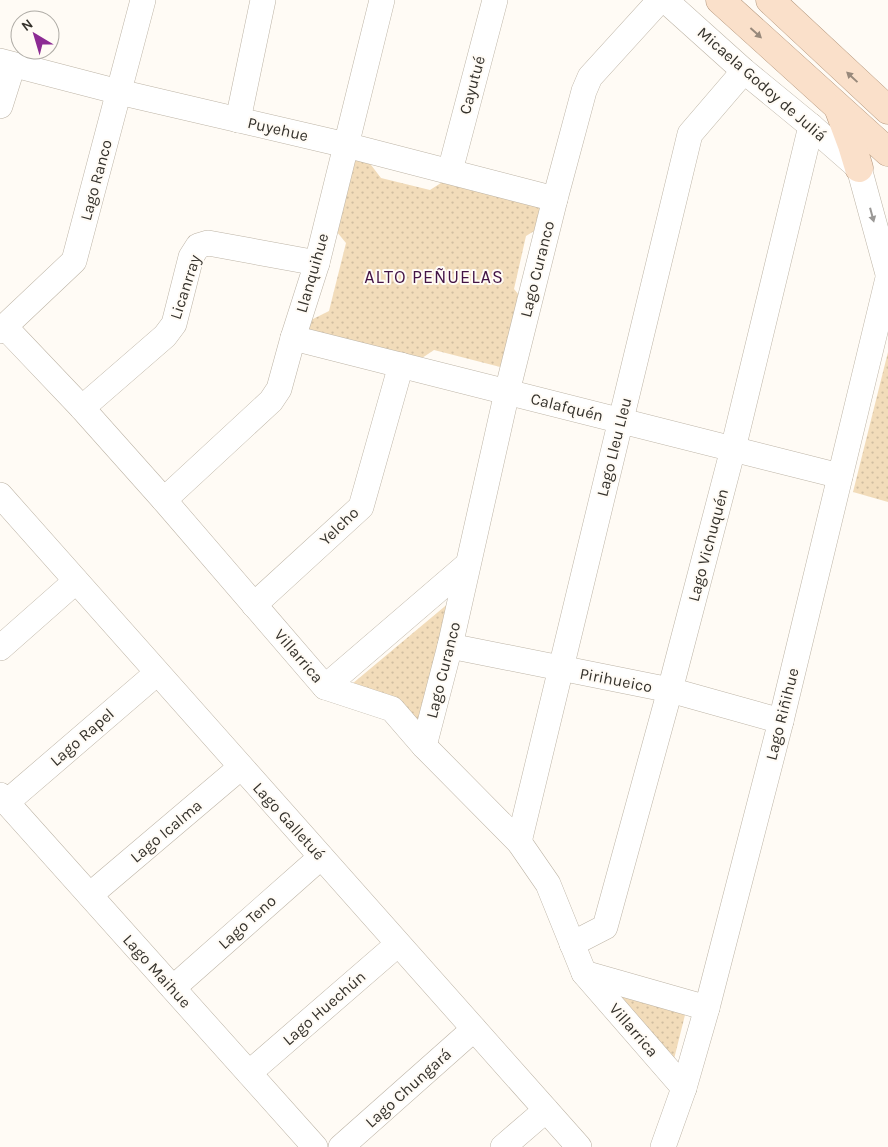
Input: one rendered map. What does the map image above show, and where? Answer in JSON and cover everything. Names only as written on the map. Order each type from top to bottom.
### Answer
[{"type":"main road","points":[[720,0],[888,152]]},
{"type":"main road","points":[[770,0],[888,110]]},
{"type":"main road","points":[[837,106],[859,168]]},
{"type":"street","name":"Lago Ranco","points":[[2,329],[74,260],[143,0]]},
{"type":"street","points":[[238,120],[263,0]]},
{"type":"street","name":"Llanquihue","points":[[164,500],[271,401],[279,389],[317,263],[382,0]]},
{"type":"street","name":"Cayutué","points":[[450,171],[494,1],[496,0]]},
{"type":"street","name":"Lago Curanco","points":[[424,746],[450,646],[506,392],[584,91],[590,78],[660,0]]},
{"type":"street","name":"Micaela Godoy de Juliá","points":[[665,0],[744,71],[859,168]]},
{"type":"street","name":"Puyehue","points":[[7,63],[119,92],[346,145],[555,199]]},
{"type":"street","points":[[0,106],[7,63]]},
{"type":"street","name":"Lago Lleu Lleu","points":[[519,842],[690,134],[744,71]]},
{"type":"street","name":"Lago Vichuquén","points":[[572,944],[605,927],[733,449],[811,126]]},
{"type":"street","points":[[859,168],[888,274]]},
{"type":"street","name":"Licanrray","points":[[82,408],[165,336],[174,324],[191,257],[198,246],[208,243],[317,263]]},
{"type":"street","name":"Lago Riñihue","points":[[664,1147],[684,1088],[707,1008],[781,721],[888,278]]},
{"type":"street","name":"Villarrica","points":[[2,329],[82,408],[326,687],[392,709],[424,746],[519,842],[548,884],[584,973],[684,1088]]},
{"type":"street","name":"Calafquén","points":[[293,338],[840,476]]},
{"type":"street","name":"Yelcho","points":[[254,605],[360,507],[401,365]]},
{"type":"street","name":"Lago Galletué","points":[[0,495],[579,1147]]},
{"type":"street","points":[[326,687],[467,565]]},
{"type":"street","points":[[0,648],[76,581]]},
{"type":"street","name":"Pirihueico","points":[[450,646],[670,690],[781,721]]},
{"type":"street","name":"Lago Rapel","points":[[4,798],[158,673]]},
{"type":"street","name":"Lago Icalma","points":[[90,895],[241,767]]},
{"type":"street","name":"Lago Maihue","points":[[4,798],[315,1147]]},
{"type":"street","name":"Lago Teno","points":[[173,988],[321,857]]},
{"type":"street","name":"Lago Huechún","points":[[249,1073],[398,944]]},
{"type":"street","name":"Villarrica","points":[[584,973],[707,1008]]},
{"type":"street","name":"Lago Chungará","points":[[342,1147],[474,1028]]},
{"type":"street","points":[[503,1147],[546,1110]]},
{"type":"shaded area","points":[[354,161],[368,161],[381,178],[430,190],[444,181],[542,208],[544,225],[526,236],[514,289],[524,301],[508,369],[434,350],[419,360],[306,329],[307,322],[329,311],[346,243],[332,226]]},
{"type":"shaded area","points":[[888,352],[888,502],[853,492]]},
{"type":"shaded area","points":[[456,597],[421,727],[346,689]]},
{"type":"shaded area","points":[[608,990],[686,1011],[674,1059]]},
{"type":"district","name":"ALTO PEÑUELAS","points":[[434,277]]}]
